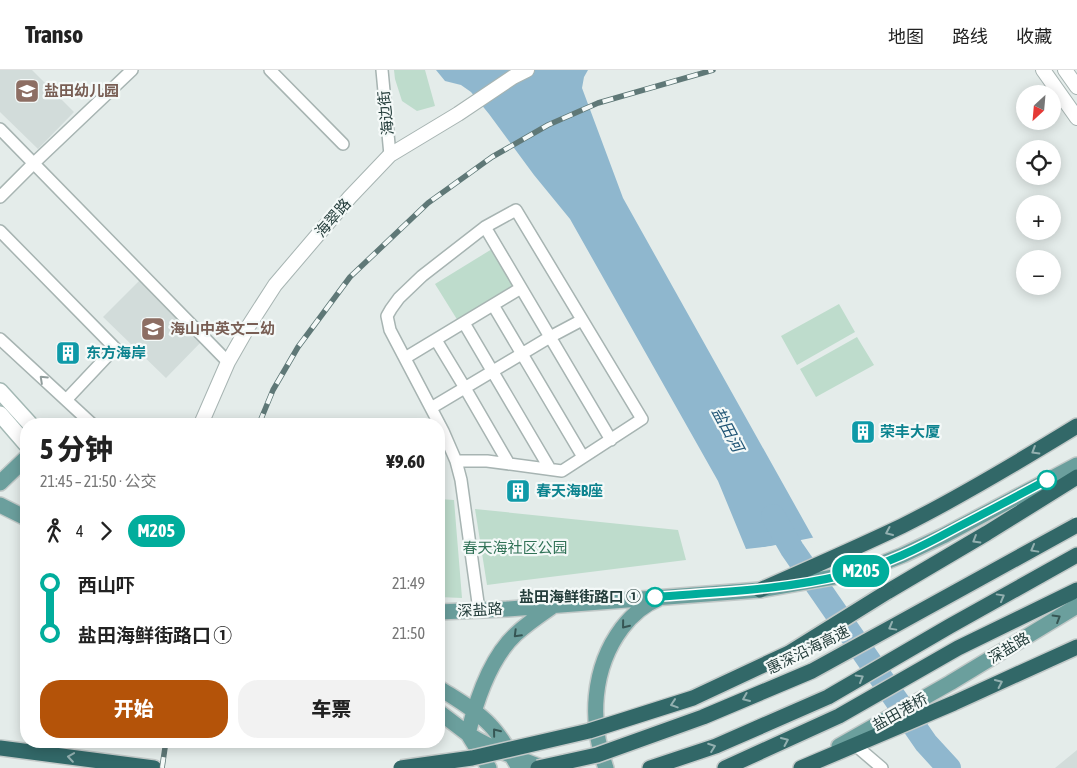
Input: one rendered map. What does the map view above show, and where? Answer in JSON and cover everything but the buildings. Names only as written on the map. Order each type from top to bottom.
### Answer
[{"type":"highway","points":[[760,590],[836,557],[932,510],[1077,426]]},
{"type":"highway","points":[[400,768],[472,758],[589,731],[693,698],[789,653],[887,592],[1020,514],[1077,477]]},
{"type":"highway","name":"惠深沿海高速","points":[[538,768],[597,755],[703,717],[812,671],[1077,525]]},
{"type":"highway","points":[[650,768],[716,746],[828,697],[1077,555]]},
{"type":"highway","points":[[725,768],[839,716],[958,648],[1077,590]]},
{"type":"highway","points":[[801,768],[856,740],[889,731],[954,704],[1077,647]]},
{"type":"highway","points":[[0,748],[154,768]]},
{"type":"main road","points":[[0,391],[25,418]]},
{"type":"main road","points":[[0,414],[20,437]]},
{"type":"main road","points":[[0,483],[20,464]]},
{"type":"main road","points":[[760,590],[845,575],[872,567],[943,536],[1077,465]]},
{"type":"main road","points":[[0,505],[20,515]]},
{"type":"main road","name":"深盐路","points":[[445,612],[760,590]]},
{"type":"main road","points":[[606,768],[602,757],[597,726],[596,696],[600,670],[610,646],[626,623],[647,603],[664,597]]},
{"type":"main road","points":[[489,768],[468,734],[481,690],[502,652],[514,636],[530,622],[556,605]]},
{"type":"main road","name":"深盐路","points":[[941,689],[1077,606]]},
{"type":"main road","name":"盐田港桥","points":[[856,740],[941,689]]},
{"type":"main road","points":[[445,692],[474,711],[490,725],[502,739],[516,762]]},
{"type":"main road","points":[[445,717],[468,734],[516,762],[544,768]]},
{"type":"street","points":[[0,197],[132,70]]},
{"type":"street","points":[[270,70],[342,144]]},
{"type":"street","name":"海边街","points":[[382,70],[390,155]]},
{"type":"street","name":"海翠路","points":[[204,418],[228,362],[275,285],[390,155],[458,114],[512,77],[527,70]]},
{"type":"street","points":[[1043,70],[1077,118]]},
{"type":"street","points":[[1065,70],[1077,87]]},
{"type":"street","points":[[0,129],[228,362]]},
{"type":"street","points":[[436,418],[390,330],[387,316],[399,298],[422,276],[485,227],[516,210],[642,419],[562,471],[487,461],[456,461]]},
{"type":"street","points":[[485,227],[611,440]]},
{"type":"street","points":[[0,231],[115,348],[66,400]]},
{"type":"street","points":[[405,358],[522,288]]},
{"type":"street","points":[[493,305],[583,457]]},
{"type":"street","points":[[431,408],[582,320]]},
{"type":"street","points":[[464,323],[550,469]]},
{"type":"street","points":[[0,339],[86,418]]},
{"type":"street","points":[[436,340],[509,464]]},
{"type":"street","points":[[445,436],[456,461],[461,480],[479,610]]},
{"type":"street","points":[[856,740],[882,768]]},
{"type":"shaded area","name":"盐田幼儿园","points":[[0,70],[32,70],[74,112],[38,149],[0,112]]},
{"type":"shaded area","name":"海山中英文二幼","points":[[140,280],[202,341],[166,378],[103,317]]},
{"type":"shaded area","points":[[1077,750],[1077,768],[1055,768]]},
{"type":"green space","points":[[394,70],[425,70],[435,106],[417,111],[402,101]]},
{"type":"green space","points":[[492,249],[515,286],[458,321],[435,284]]},
{"type":"green space","points":[[839,304],[855,332],[797,365],[781,336]]},
{"type":"green space","points":[[857,337],[874,365],[816,397],[800,369]]},
{"type":"green space","points":[[445,499],[454,500],[462,598],[445,597]]},
{"type":"green space","name":"春天海社区公园","points":[[475,509],[678,530],[686,560],[487,585]]},
{"type":"water","points":[[436,70],[588,70],[584,77],[582,88],[623,198],[815,541],[746,549],[718,481],[570,219],[471,92],[461,85],[445,81]]},
{"type":"pier","points":[[816,537],[817,541],[815,543],[745,551]]},
{"type":"waterway","name":"盐田河","points":[[773,516],[792,549],[926,743],[949,768]]},
{"type":"railway","points":[[261,418],[273,390],[298,347],[350,277],[428,203],[492,157],[548,125],[598,103],[713,70]]},
{"type":"railway","points":[[162,768],[165,748]]},
{"type":"bus line","name":"M205","points":[[655,597],[760,590],[801,584],[859,571],[902,555],[943,536],[1047,480]]},
{"type":"place","name":"盐田幼儿园","points":[[27,91]]},
{"type":"place","name":"海山中英文二幼","points":[[153,329]]},
{"type":"place","name":"东方海岸","points":[[68,353]]},
{"type":"place","name":"荣丰大厦","points":[[863,432]]},
{"type":"place","name":"春天海B座","points":[[518,491]]},
{"type":"place","name":"盐田海鲜街路口 ①","points":[[655,597]]}]
